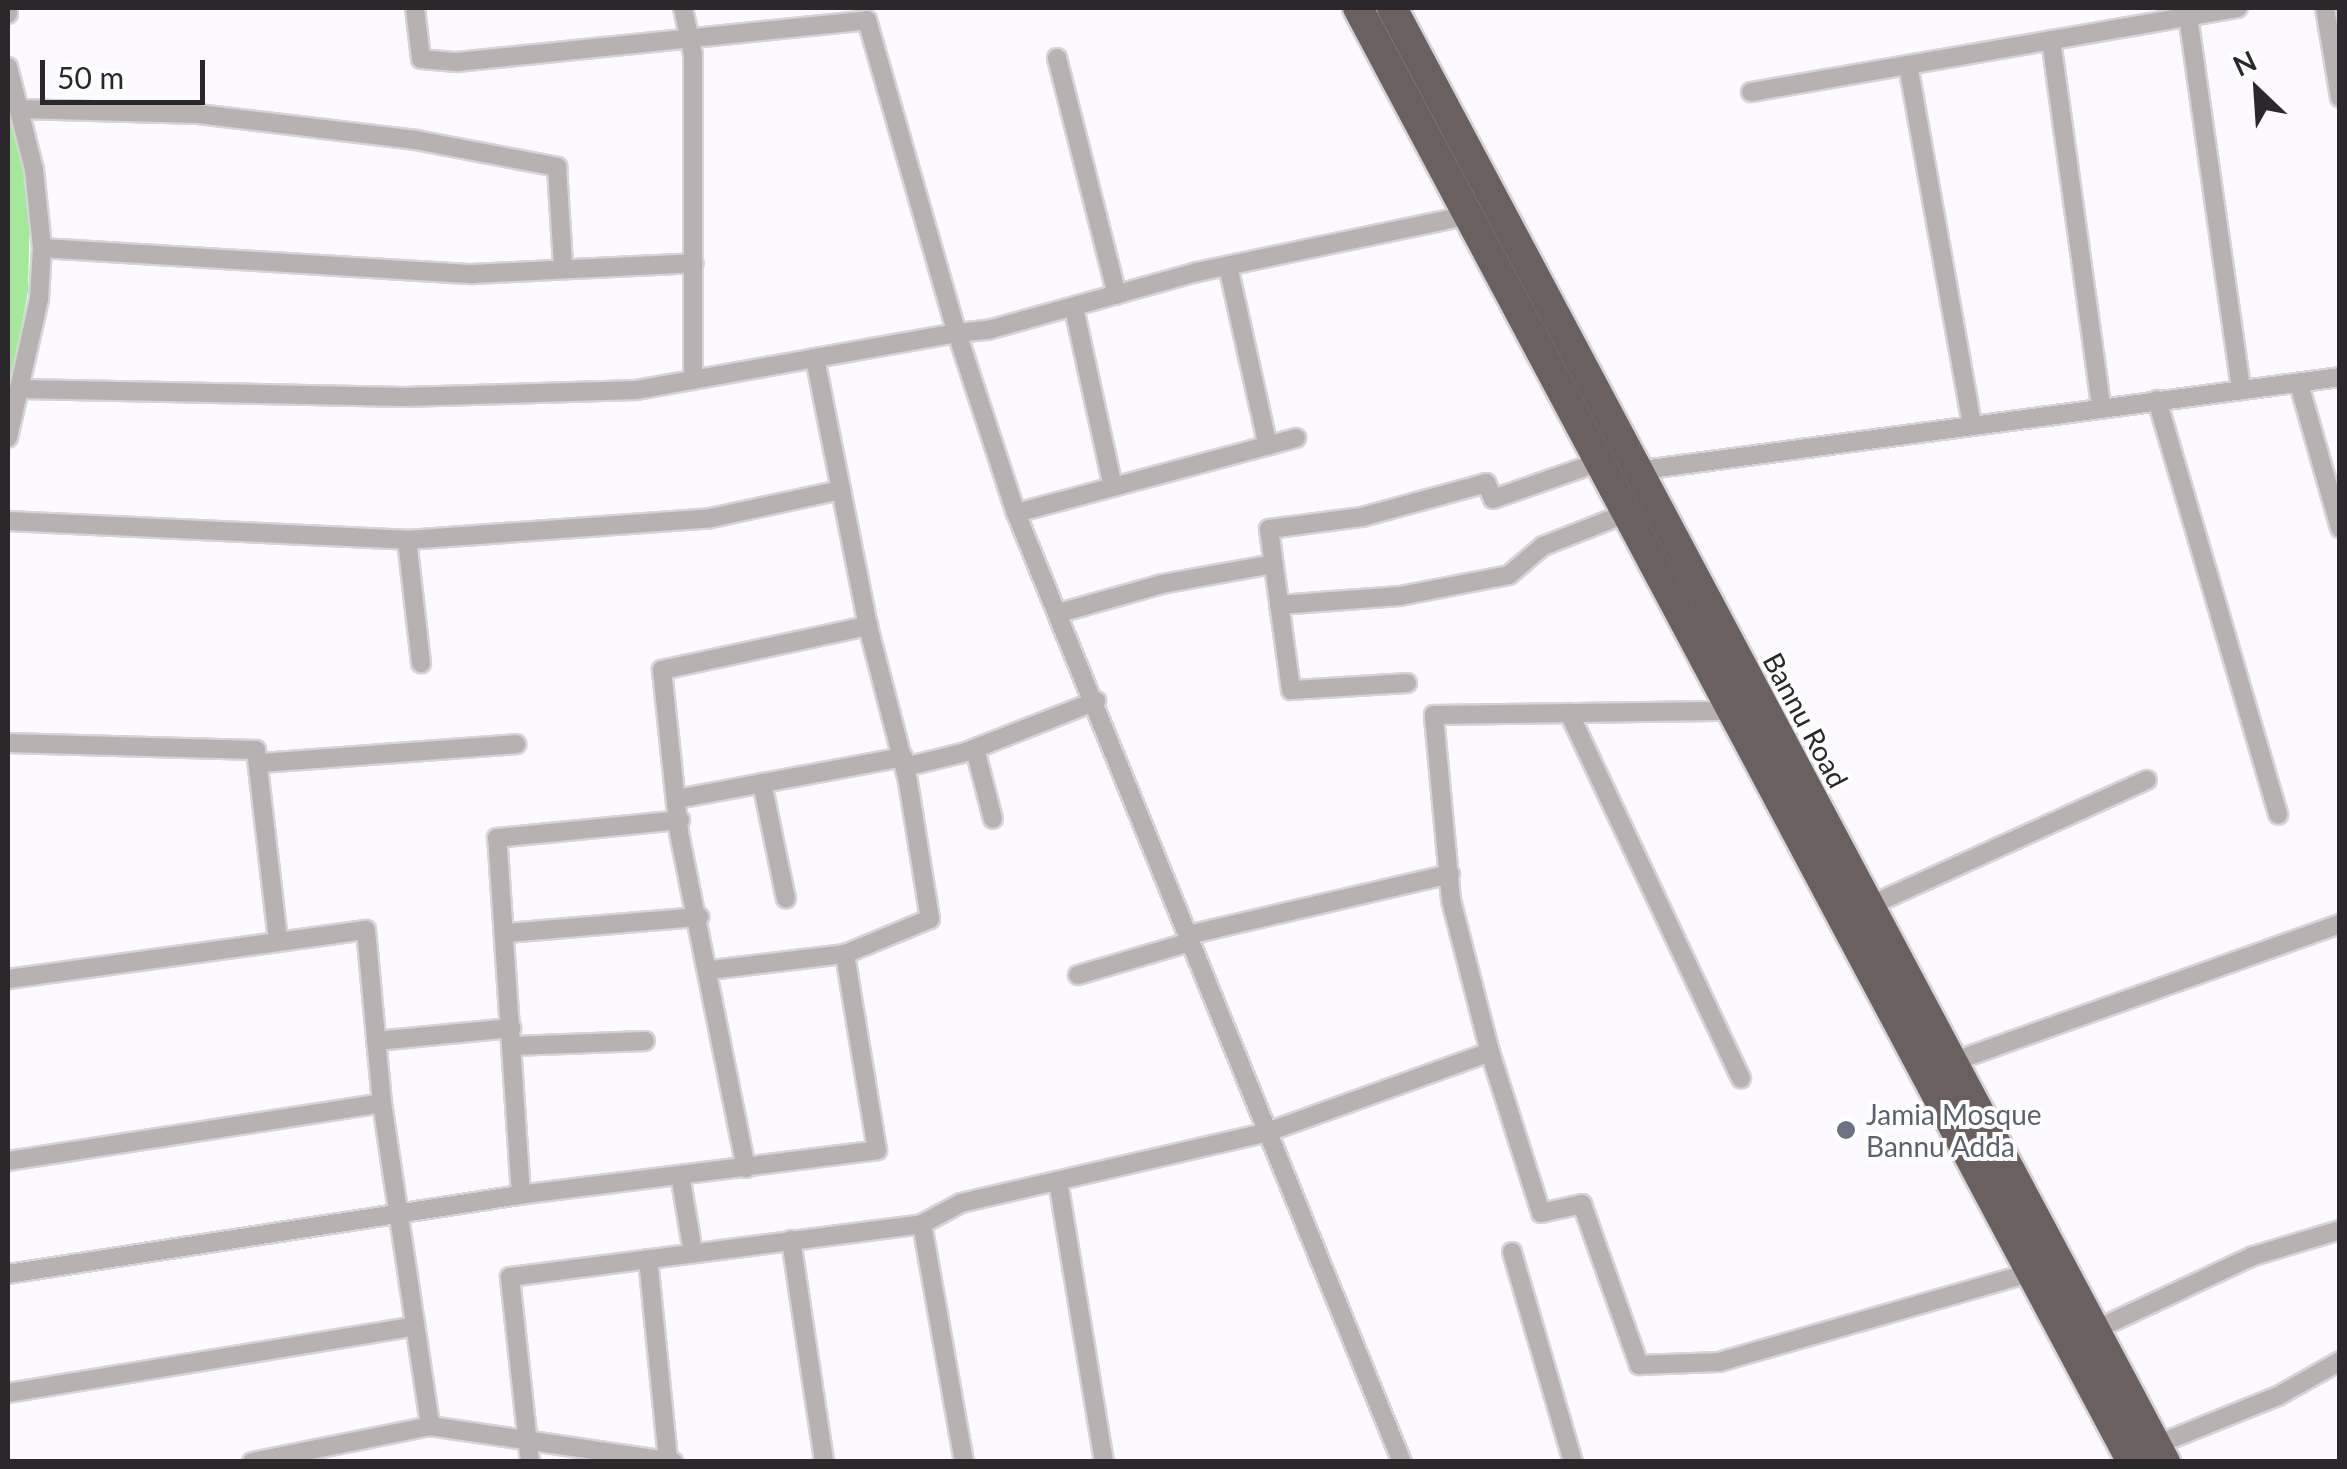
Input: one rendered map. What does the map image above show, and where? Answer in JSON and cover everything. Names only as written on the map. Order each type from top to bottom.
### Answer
[{"type":"highway","points":[[1358,8],[1465,216],[2033,1272],[2151,1456]]},
{"type":"highway","name":"Bannu Road","points":[[1392,8],[1635,471],[1956,1060],[2095,1330],[2151,1456]]},
{"type":"street","points":[[415,8],[421,60],[542,55],[554,47],[867,20],[957,332],[1016,513],[1096,700],[1265,1133],[1402,1462]]},
{"type":"street","points":[[683,8],[691,35],[693,380]]},
{"type":"street","points":[[1751,92],[2238,8]]},
{"type":"street","points":[[2325,8],[2340,98]]},
{"type":"street","points":[[2188,16],[2241,390]]},
{"type":"street","points":[[2050,40],[2100,408]]},
{"type":"street","points":[[1057,58],[1117,295]]},
{"type":"street","points":[[1908,64],[1972,425]]},
{"type":"street","points":[[8,67],[42,248],[22,388],[8,438]]},
{"type":"street","points":[[15,103],[198,114],[416,140],[557,166],[563,266]]},
{"type":"street","points":[[22,388],[404,396],[636,390],[1074,308],[1228,266],[1465,216]]},
{"type":"street","points":[[42,248],[472,274],[563,266],[694,263]]},
{"type":"street","points":[[1228,266],[1268,446]]},
{"type":"street","points":[[1074,308],[1113,487]]},
{"type":"street","points":[[710,970],[845,954],[930,919],[904,762],[868,626],[815,358]]},
{"type":"street","points":[[1635,471],[2340,377]]},
{"type":"street","points":[[2299,384],[2340,528]]},
{"type":"street","points":[[2156,400],[2278,815]]},
{"type":"street","points":[[1016,513],[1296,438]]},
{"type":"street","points":[[1407,683],[1291,690],[1269,528],[1362,517],[1486,484],[1493,499],[1599,462]]},
{"type":"street","points":[[8,522],[408,540],[711,518],[841,490]]},
{"type":"street","points":[[1279,606],[1400,596],[1509,574],[1543,546],[1627,514]]},
{"type":"street","points":[[408,540],[421,663]]},
{"type":"street","points":[[1059,613],[1162,584],[1273,564]]},
{"type":"street","points":[[746,1168],[676,800],[662,670],[868,626]]},
{"type":"street","points":[[676,800],[975,748],[1096,700]]},
{"type":"street","points":[[1730,711],[1434,714],[1450,874],[1490,1052],[1541,1213],[1582,1204],[1640,1364],[1719,1362],[2033,1272]]},
{"type":"street","points":[[1569,712],[1741,1079]]},
{"type":"street","points":[[8,743],[225,745],[256,750],[278,940]]},
{"type":"street","points":[[260,762],[516,744]]},
{"type":"street","points":[[975,748],[993,819]]},
{"type":"street","points":[[1869,906],[2147,780]]},
{"type":"street","points":[[762,783],[786,899]]},
{"type":"street","points":[[522,1195],[508,933],[497,838],[680,820]]},
{"type":"street","points":[[1078,975],[1189,938],[1450,874]]},
{"type":"street","points":[[508,933],[698,917]]},
{"type":"street","points":[[1956,1060],[2340,924]]},
{"type":"street","points":[[8,980],[366,930],[382,1103],[412,1326],[430,1426]]},
{"type":"street","points":[[8,1274],[522,1195],[877,1150],[845,954]]},
{"type":"street","points":[[376,1041],[512,1037],[645,1041]]},
{"type":"street","points":[[530,1462],[510,1277],[922,1224],[961,1203],[1265,1133],[1490,1052]]},
{"type":"street","points":[[8,1161],[382,1103]]},
{"type":"street","points":[[680,1176],[693,1252]]},
{"type":"street","points":[[1058,1181],[1104,1462]]},
{"type":"street","points":[[922,1224],[964,1462]]},
{"type":"street","points":[[2095,1330],[2252,1256],[2340,1230]]},
{"type":"street","points":[[790,1240],[824,1462]]},
{"type":"street","points":[[1512,1252],[1573,1462]]},
{"type":"street","points":[[252,1462],[430,1426],[670,1461],[648,1258]]},
{"type":"street","points":[[8,1393],[412,1326]]},
{"type":"street","points":[[2151,1456],[2278,1396],[2340,1361]]},
{"type":"green space","points":[[9,115],[24,153],[30,212],[28,291],[8,401]]},
{"type":"place","name":"Jamia Mosque Bannu Adda","points":[[1846,1130]]}]
